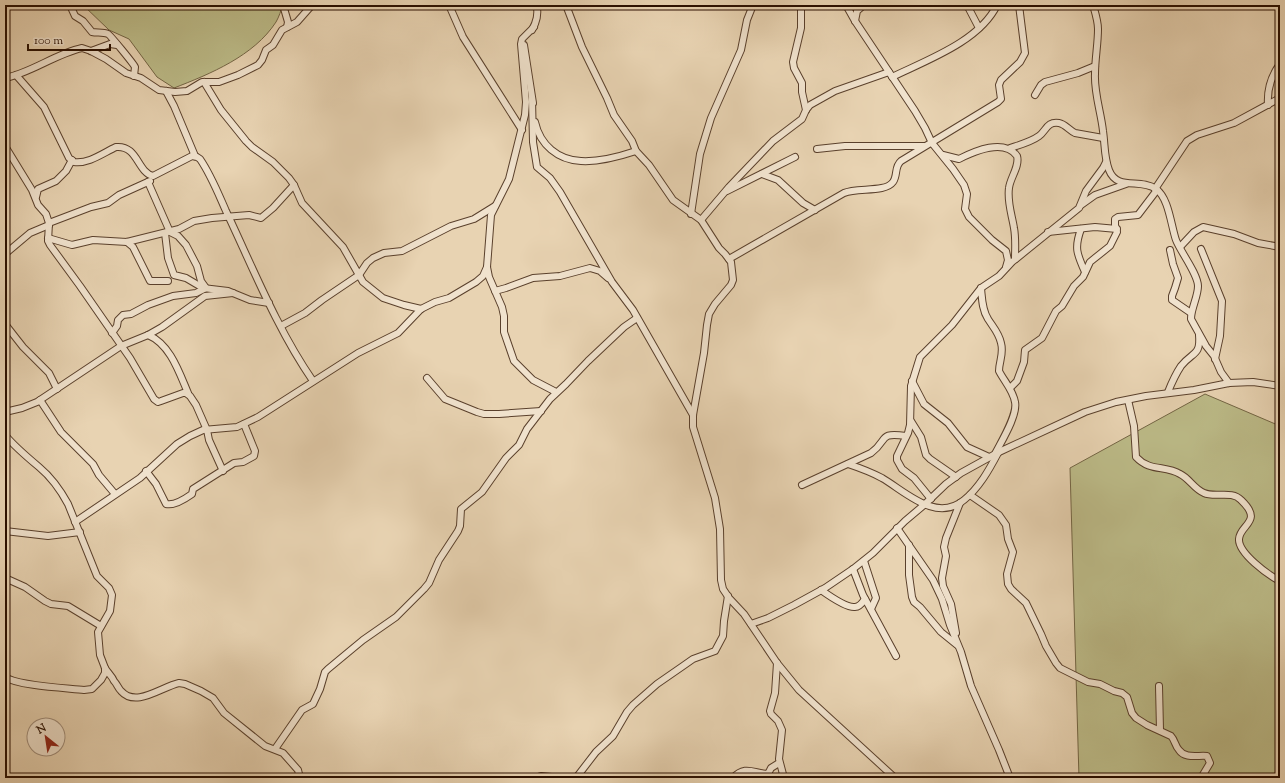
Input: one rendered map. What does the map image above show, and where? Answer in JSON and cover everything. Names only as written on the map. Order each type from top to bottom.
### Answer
[{"type":"street","points":[[70,5],[75,16],[83,21],[92,32],[108,34],[112,37],[135,67],[136,70],[134,76]]},
{"type":"street","points":[[284,5],[288,22],[287,27]]},
{"type":"street","points":[[5,78],[16,75],[80,48],[91,51],[126,73],[141,78],[159,90],[175,92],[189,90],[204,82],[219,82],[258,65],[266,50],[273,45],[280,34],[287,27],[297,22],[312,5]]},
{"type":"street","points":[[449,5],[463,37],[522,130]]},
{"type":"street","points":[[537,5],[538,18],[524,42],[535,123],[539,134],[549,149],[559,155],[582,161],[613,157],[636,151]]},
{"type":"street","points":[[566,5],[582,47],[607,98],[609,106],[632,141],[636,151],[649,165],[674,200],[701,220],[719,248],[731,262],[733,280],[728,290],[715,304],[709,314],[706,325],[704,353],[693,415],[695,434],[715,498],[720,529],[721,580],[723,589],[752,624],[777,663],[799,690],[895,778]]},
{"type":"street","points":[[691,214],[700,154],[711,118],[741,50],[747,20],[753,5]]},
{"type":"street","points":[[801,5],[801,28],[793,62],[794,68],[802,83],[802,92],[806,110]]},
{"type":"street","points":[[846,5],[925,128],[932,143],[953,168],[966,189],[967,194],[965,209],[969,217],[1006,252],[1008,260],[1006,268]]},
{"type":"street","points":[[855,21],[857,11],[864,5]]},
{"type":"street","points":[[967,5],[979,28]]},
{"type":"street","points":[[701,220],[773,141],[802,119],[806,110],[814,102],[835,91],[891,74],[955,47],[991,17],[997,5]]},
{"type":"street","points":[[729,259],[848,191],[882,188],[891,184],[894,180],[896,168],[899,163],[995,105],[1001,99],[1001,80],[1020,62],[1025,53],[1018,5]]},
{"type":"street","points":[[1093,5],[1098,29],[1095,66],[1096,91],[1104,133],[1103,138],[1106,162],[1112,176],[1116,180],[1121,183],[1135,183],[1156,189],[1162,197],[1170,216],[1175,238],[1187,260],[1198,286],[1191,319],[1221,372],[1229,382]]},
{"type":"street","points":[[534,27],[522,39],[521,44],[526,102],[525,115],[508,179],[491,215],[487,267],[489,277],[502,307],[504,316],[504,332],[514,362],[533,380],[556,392]]},
{"type":"street","points":[[91,51],[110,44],[117,45]]},
{"type":"street","points":[[1268,105],[1267,95],[1269,88],[1273,75],[1280,64]]},
{"type":"street","points":[[1035,95],[1041,85],[1046,82],[1078,73],[1095,66]]},
{"type":"street","points":[[16,75],[44,107],[74,162],[80,163],[97,157],[116,147],[120,147],[129,151],[148,175],[152,176],[195,156]]},
{"type":"street","points":[[204,82],[209,88],[218,106],[246,141],[273,162],[289,178],[294,185],[302,203],[343,248],[358,275],[366,285],[380,296],[404,305],[421,309]]},
{"type":"street","points":[[166,91],[195,156],[200,159],[204,165],[269,303],[295,352],[313,381]]},
{"type":"street","points":[[1010,388],[1017,381],[1024,362],[1024,351],[1042,338],[1056,310],[1062,306],[1090,262],[1111,246],[1117,232],[1115,221],[1116,218],[1138,215],[1187,141],[1197,135],[1234,123],[1280,98]]},
{"type":"street","points":[[532,100],[533,142],[537,167],[550,178],[560,192],[612,282],[637,318],[693,415]]},
{"type":"street","points":[[942,154],[957,160],[980,150],[998,147],[1010,148],[1039,136],[1047,126],[1054,123],[1062,124],[1070,131],[1103,138]]},
{"type":"street","points":[[5,146],[32,190],[38,205],[46,214],[49,224],[48,238],[50,245],[137,368],[156,401],[161,401],[183,393],[188,393]]},
{"type":"street","points":[[817,149],[845,146],[926,146]]},
{"type":"street","points":[[1010,148],[1014,151],[1018,160],[1009,186],[1008,201],[1016,242],[1015,259]]},
{"type":"street","points":[[724,193],[795,158]]},
{"type":"street","points":[[36,199],[38,189],[56,181],[66,171],[72,160]]},
{"type":"street","points":[[1081,205],[1086,191],[1106,162]]},
{"type":"street","points":[[5,254],[30,233],[91,207],[108,203],[119,195],[148,182],[162,172]]},
{"type":"street","points":[[762,174],[778,180],[802,203],[815,210]]},
{"type":"street","points":[[148,182],[167,232],[168,258],[174,274],[186,278],[201,287],[233,293],[250,300],[269,303]]},
{"type":"street","points":[[931,499],[914,478],[899,465],[897,456],[911,421],[912,381],[920,357],[952,325],[981,288],[995,279],[1015,259],[1095,194],[1127,183]]},
{"type":"street","points":[[48,238],[72,245],[93,240],[127,242],[179,229],[192,222],[249,215],[260,218],[264,216],[294,185]]},
{"type":"street","points":[[281,326],[305,313],[358,275],[367,263],[382,254],[402,251],[451,226],[474,219],[495,206]]},
{"type":"street","points":[[1048,232],[1095,227],[1117,230]]},
{"type":"street","points":[[1180,247],[1197,230],[1203,227],[1234,234],[1258,243],[1280,247]]},
{"type":"street","points":[[1082,229],[1076,249],[1085,272]]},
{"type":"street","points":[[167,232],[178,236],[186,245],[197,266],[201,281],[206,288]]},
{"type":"street","points":[[127,242],[133,247],[150,281],[168,281]]},
{"type":"street","points":[[1200,248],[1222,301],[1220,336],[1215,359]]},
{"type":"street","points":[[1170,250],[1178,278],[1172,300],[1192,313]]},
{"type":"street","points":[[75,522],[140,478],[177,444],[196,433],[207,430],[229,428],[244,424],[258,417],[365,349],[398,333],[421,309],[435,302],[449,298],[476,282],[483,276],[487,267]]},
{"type":"street","points":[[495,291],[533,278],[560,276],[590,268],[600,271],[612,282]]},
{"type":"street","points":[[112,333],[117,326],[119,318],[123,315],[130,314],[148,305],[173,296],[196,293],[206,288]]},
{"type":"street","points":[[848,464],[865,469],[883,478],[924,505],[949,508],[960,503],[970,495],[987,472],[1009,426],[1016,403],[1010,388],[999,371],[1002,358],[1001,344],[996,330],[986,316],[982,301],[981,288]]},
{"type":"street","points":[[5,412],[22,408],[40,400],[121,346],[148,335],[169,322],[205,296],[233,293]]},
{"type":"street","points":[[275,749],[302,710],[313,704],[320,689],[325,672],[328,668],[363,640],[396,618],[429,583],[439,560],[458,531],[460,526],[461,509],[482,492],[506,458],[518,445],[527,429],[556,392],[624,327],[637,318]]},
{"type":"street","points":[[5,324],[23,347],[49,373],[57,389]]},
{"type":"street","points":[[1168,392],[1173,378],[1184,362],[1198,349],[1200,344],[1199,333]]},
{"type":"street","points":[[148,335],[165,347],[188,393],[196,405],[207,430],[209,440],[223,471]]},
{"type":"street","points":[[427,378],[445,399],[477,412],[484,414],[499,414],[541,411]]},
{"type":"street","points":[[912,381],[924,404],[948,423],[967,447],[995,454]]},
{"type":"street","points":[[752,624],[794,605],[853,569],[864,561],[897,528],[956,476],[995,454],[1085,412],[1128,400],[1168,392],[1194,390],[1229,382],[1253,382],[1280,386]]},
{"type":"street","points":[[40,400],[61,432],[93,464],[116,494]]},
{"type":"street","points":[[1128,400],[1134,426],[1136,457],[1147,466],[1175,471],[1182,474],[1203,493],[1234,495],[1240,498],[1248,508],[1251,518],[1250,522],[1240,533],[1239,542],[1245,553],[1254,562],[1280,581]]},
{"type":"street","points":[[911,421],[921,437],[926,455],[956,476]]},
{"type":"street","points":[[146,471],[162,495],[164,502],[168,505],[191,495],[193,489],[234,463],[246,461],[255,454],[244,424]]},
{"type":"street","points":[[802,486],[876,449],[888,435],[892,434],[906,436]]},
{"type":"street","points":[[5,435],[21,452],[40,467],[68,504],[97,576],[109,588],[112,594],[110,611],[98,632],[98,639],[100,655],[105,668],[120,691],[129,698],[141,698],[177,683],[185,684],[201,691],[213,698],[224,713],[265,746],[283,752],[295,765],[300,778]]},
{"type":"street","points":[[970,495],[998,515],[1006,525],[1008,539],[1013,552],[1007,574],[1008,584],[1011,589],[1026,603],[1046,646],[1060,668],[1088,682],[1100,684],[1122,693],[1127,697],[1132,712],[1136,718],[1147,725],[1172,736],[1182,754],[1187,756],[1205,755],[1208,757],[1210,763],[1201,778]]},
{"type":"street","points":[[960,503],[944,543],[946,556],[942,578],[943,586],[951,604],[960,649]]},
{"type":"street","points":[[897,528],[933,580],[939,593],[960,649],[971,686],[1010,778]]},
{"type":"street","points":[[5,531],[48,536],[80,532]]},
{"type":"street","points":[[909,545],[909,575],[914,602],[941,632],[960,649]]},
{"type":"street","points":[[864,561],[876,596],[871,609]]},
{"type":"street","points":[[853,569],[865,599],[896,656]]},
{"type":"street","points":[[5,578],[25,587],[51,604],[68,606],[101,626]]},
{"type":"street","points":[[820,590],[845,604],[854,607],[858,606],[865,599]]},
{"type":"street","points":[[576,778],[596,752],[614,736],[627,712],[633,705],[657,684],[693,659],[715,651],[723,636],[728,596]]},
{"type":"street","points":[[777,663],[776,693],[770,711],[778,721],[782,732],[780,740],[780,762],[784,778]]},
{"type":"street","points":[[5,677],[17,682],[87,690],[92,689],[101,680],[105,673],[105,668]]},
{"type":"street","points":[[1159,686],[1160,730]]},
{"type":"street","points":[[733,778],[739,772],[746,770],[766,776],[771,768],[780,762]]},
{"type":"street","points":[[581,778],[582,771]]},
{"type":"street","points":[[535,778],[541,776],[562,778]]},
{"type":"shaded area","points":[[83,5],[283,5],[276,22],[256,45],[244,54],[216,70],[174,88],[157,77],[129,39],[109,30]]},
{"type":"shaded area","points":[[1205,394],[1280,426],[1280,778],[1079,778],[1070,468]]}]
